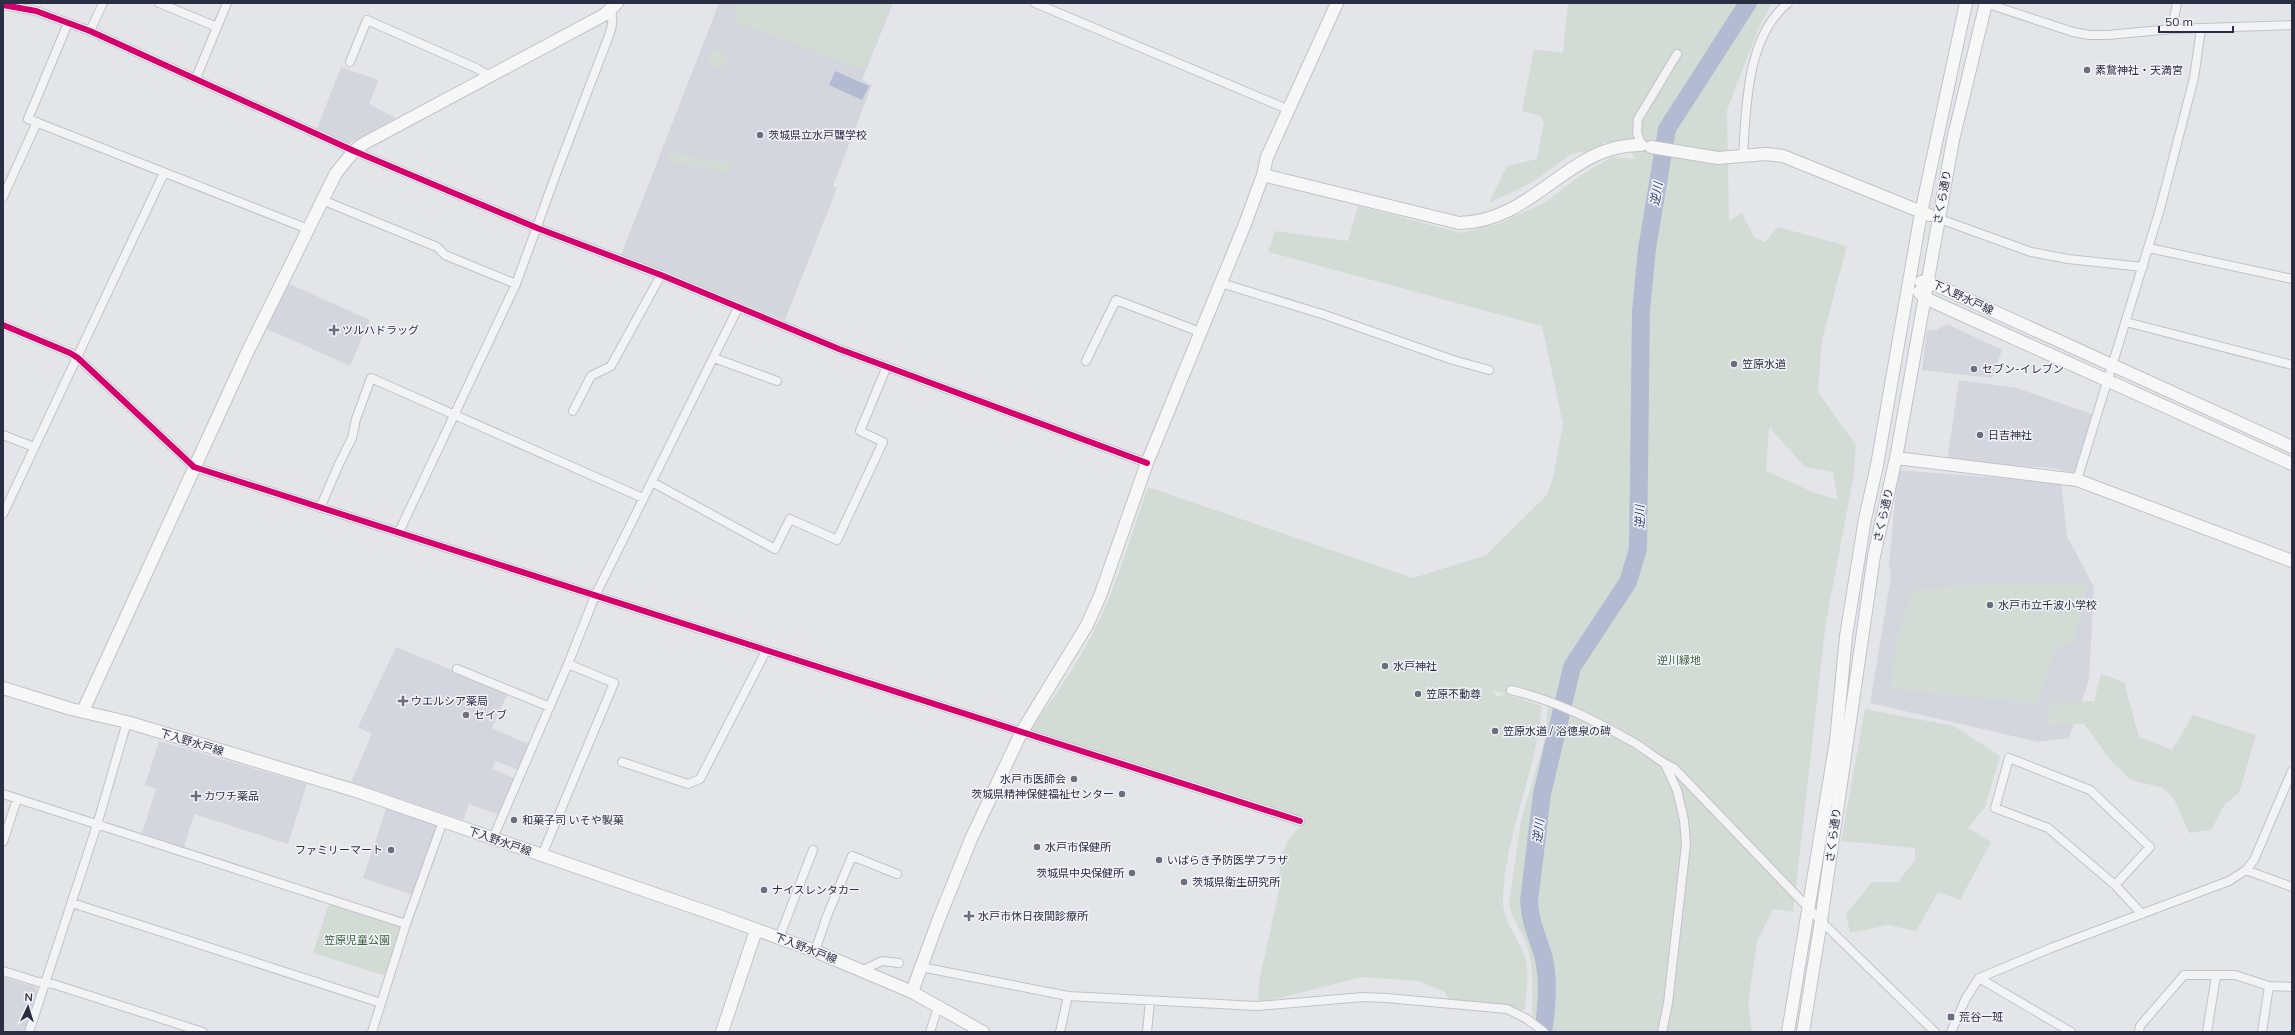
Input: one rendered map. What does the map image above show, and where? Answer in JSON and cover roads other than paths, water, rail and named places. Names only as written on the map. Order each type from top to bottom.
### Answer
[{"type":"street","points":[[90,30],[103,3]]},
{"type":"street","points":[[159,3],[217,27]]},
{"type":"street","points":[[196,78],[227,3]]},
{"type":"street","points":[[1036,3],[1288,110]]},
{"type":"street","points":[[912,992],[971,839],[1021,733],[1087,625],[1100,596],[1147,463],[1221,283],[1263,175],[1267,157],[1337,3]]},
{"type":"street","points":[[1743,157],[1747,88],[1765,29],[1775,14],[1788,3]]},
{"type":"street","name":"さくら通り","points":[[1788,1032],[1836,741],[1846,636],[1865,519],[1877,465],[1922,213],[1966,3]]},
{"type":"street","points":[[1986,3],[2003,6],[2073,32],[2089,35],[2108,35],[2172,29],[2292,25]]},
{"type":"street","name":"さくら通り","points":[[1803,1032],[1821,921],[1874,556],[1896,458],[1937,218],[1952,140],[1986,3]]},
{"type":"street","points":[[2172,29],[2177,3]]},
{"type":"street","points":[[3,5],[38,7],[68,23],[90,30],[196,78],[257,108],[354,151],[537,228],[661,275],[839,349],[1023,419],[1147,463]]},
{"type":"street","points":[[83,711],[269,306],[336,173],[354,151],[363,144],[613,7],[611,28],[605,46],[516,284],[399,532]]},
{"type":"street","points":[[350,62],[367,20],[476,68],[488,75]]},
{"type":"street","points":[[68,23],[28,119],[308,229]]},
{"type":"street","points":[[2077,480],[2149,248],[2194,78],[2201,29]]},
{"type":"street","points":[[1646,146],[1638,132],[1638,119],[1677,54]]},
{"type":"street","points":[[3,197],[37,122]]},
{"type":"street","points":[[1263,175],[1458,223],[1473,223],[1494,218],[1534,197],[1584,161],[1599,152],[1612,148],[1646,146],[1718,158],[1766,154],[1797,160],[1922,213],[2031,252],[2068,259],[2143,267]]},
{"type":"street","points":[[3,514],[5,503],[78,358],[164,173]]},
{"type":"street","points":[[322,200],[437,247],[445,255],[516,284]]},
{"type":"street","points":[[2149,248],[2292,279]]},
{"type":"street","points":[[573,411],[591,376],[611,366],[661,275]]},
{"type":"street","name":"下入野水戸線","points":[[1910,283],[1927,281],[2292,447]]},
{"type":"street","points":[[1221,283],[1325,315],[1453,360],[1489,370]]},
{"type":"street","name":"下入野水戸線","points":[[1910,283],[1924,298],[2292,464]]},
{"type":"street","points":[[1086,361],[1116,300],[1200,332]]},
{"type":"street","points":[[493,838],[550,707],[595,596],[738,308]]},
{"type":"street","points":[[2126,322],[2292,365]]},
{"type":"street","points":[[3,325],[70,353],[78,358],[194,467],[766,651],[974,716],[1021,733],[1300,821]]},
{"type":"street","points":[[714,358],[777,381]]},
{"type":"street","points":[[652,482],[775,549],[790,519],[837,540],[883,442],[860,431],[887,366]]},
{"type":"street","points":[[320,508],[352,438],[356,418],[371,378],[454,416],[584,471],[643,498]]},
{"type":"street","points":[[3,435],[34,447]]},
{"type":"street","points":[[1896,458],[2077,480],[2292,561]]},
{"type":"street","points":[[622,762],[688,784],[700,779],[766,651]]},
{"type":"street","points":[[542,855],[614,683],[568,664]]},
{"type":"street","points":[[457,668],[550,707]]},
{"type":"street","name":"下入野水戸線","points":[[3,688],[127,722],[356,791],[779,938],[863,970],[912,992],[983,1032]]},
{"type":"street","points":[[1511,690],[1552,702],[1576,713],[1638,745],[1665,764],[1674,768],[1821,921],[1935,1032]]},
{"type":"street","points":[[29,1032],[72,903],[127,722]]},
{"type":"street","points":[[2115,886],[2150,847],[2090,790],[2009,758],[1995,808],[2048,828],[2115,886],[2142,914]]},
{"type":"street","points":[[1662,1032],[1668,1004],[1686,844],[1684,820],[1677,790],[1665,764]]},
{"type":"street","points":[[1951,1032],[1966,998],[1979,978],[2051,948],[2211,888],[2246,870],[2254,860],[2292,771]]},
{"type":"street","points":[[3,794],[406,924]]},
{"type":"street","points":[[3,842],[17,799]]},
{"type":"street","points":[[372,1032],[406,924],[443,821]]},
{"type":"street","points":[[779,938],[813,850]]},
{"type":"street","points":[[815,951],[852,856],[897,874]]},
{"type":"street","points":[[2246,870],[2292,886]]},
{"type":"street","points":[[72,903],[382,1003]]},
{"type":"street","points":[[722,1032],[756,930]]},
{"type":"street","points":[[863,970],[882,961],[899,963]]},
{"type":"street","points":[[921,967],[1068,996],[1257,1006],[1363,997],[1507,1009],[1532,1023],[1544,1032]]},
{"type":"street","points":[[3,971],[203,1032]]},
{"type":"street","points":[[2139,1032],[2140,1026],[2184,975],[2235,975],[2269,986],[2292,987]]},
{"type":"street","points":[[2207,1032],[2216,976]]},
{"type":"street","points":[[1979,978],[2071,1032]]},
{"type":"street","points":[[2262,1032],[2269,986]]},
{"type":"street","points":[[1060,1032],[1068,996]]},
{"type":"street","points":[[1147,1032],[1150,1001]]},
{"type":"street","points":[[930,1032],[938,1007]]},
{"type":"water","points":[[835,71],[869,86],[862,100],[829,85]]},
{"type":"waterway","name":"逆川","points":[[1543,1032],[1546,1013],[1546,973],[1543,955],[1532,922],[1529,901],[1542,794],[1572,667],[1628,582],[1638,549],[1641,311],[1647,249],[1667,129],[1748,3]]},
{"type":"place","name":"素鵞神社・天満宮","points":[[2087,70]]},
{"type":"place","name":"茨城県立水戸聾学校","points":[[760,135]]},
{"type":"place","name":"ツルハドラッグ","points":[[334,330]]},
{"type":"place","name":"笠原水道","points":[[1734,364]]},
{"type":"place","name":"セブン-イレブン","points":[[1974,369]]},
{"type":"place","name":"日吉神社","points":[[1980,435]]},
{"type":"place","name":"水戸市立千波小学校","points":[[1990,605]]},
{"type":"place","name":"水戸神社","points":[[1385,666]]},
{"type":"place","name":"笠原不動尊","points":[[1418,694]]},
{"type":"place","name":"ウエルシア薬局","points":[[403,701]]},
{"type":"place","name":"セイブ","points":[[466,715]]},
{"type":"place","name":"笠原水道 / 浴徳泉の碑","points":[[1495,731]]},
{"type":"place","name":"水戸市医師会","points":[[1074,779]]},
{"type":"place","name":"茨城県精神保健福祉センター","points":[[1122,794]]},
{"type":"place","name":"カワチ薬品","points":[[196,796]]},
{"type":"place","name":"和菓子司 いそや製菓","points":[[514,820]]},
{"type":"place","name":"水戸市保健所","points":[[1037,847]]},
{"type":"place","name":"ファミリーマート","points":[[391,850]]},
{"type":"place","name":"いばらき予防医学プラザ","points":[[1159,860]]},
{"type":"place","name":"茨城県中央保健所","points":[[1132,873]]},
{"type":"place","name":"茨城県衛生研究所","points":[[1184,882]]},
{"type":"place","name":"ナイスレンタカー","points":[[764,890]]},
{"type":"place","name":"水戸市休日夜間診療所","points":[[969,916]]},
{"type":"place","name":"荒谷一班","points":[[1951,1017]]},
{"type":"park label","name":"逆川緑地","points":[[1679,660]]},
{"type":"park label","name":"笠原児童公園","points":[[357,940]]}]
